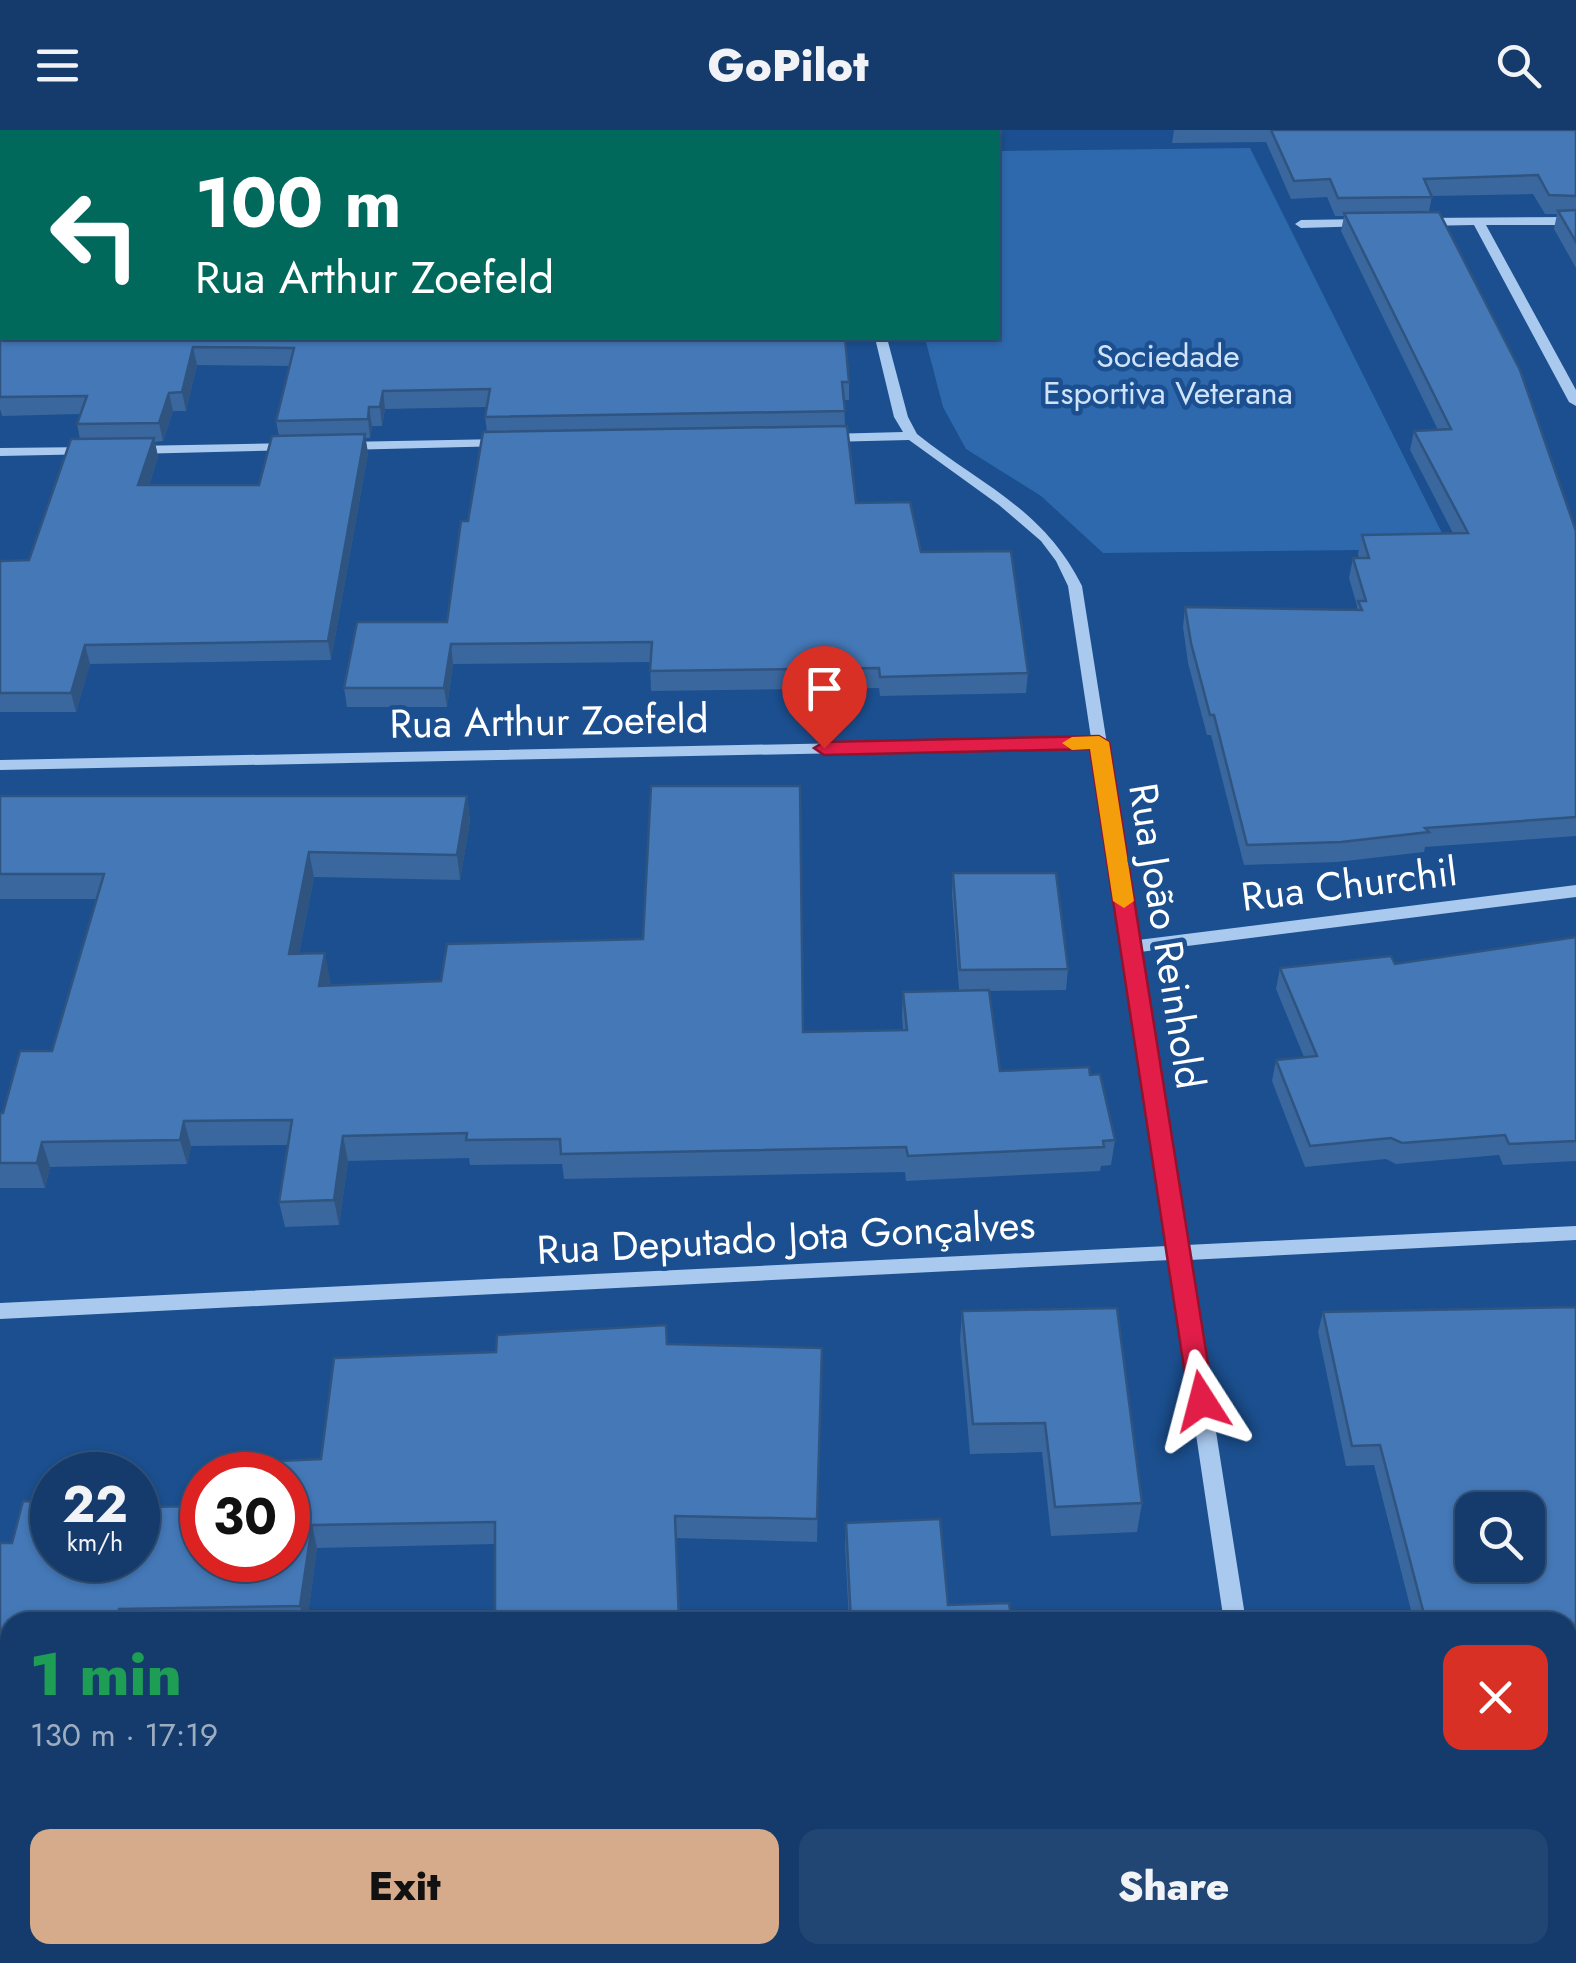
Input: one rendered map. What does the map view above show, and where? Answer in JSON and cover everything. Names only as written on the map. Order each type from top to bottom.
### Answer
[{"type":"street","points":[[1399,222],[1576,221]]},
{"type":"street","points":[[1478,222],[1576,402]]},
{"type":"street","points":[[1301,224],[1380,223]]},
{"type":"street","points":[[813,438],[912,436],[902,417],[882,340]]},
{"type":"street","name":"Rua João Reinhold","points":[[912,436],[1024,516],[1066,562],[1075,586],[1234,1612]]},
{"type":"street","points":[[119,450],[516,443]]},
{"type":"street","points":[[0,452],[99,450]]},
{"type":"street","name":"Rua Arthur Zoefeld","points":[[0,765],[1099,742]]},
{"type":"street","name":"Rua Churchil","points":[[1131,947],[1576,891]]},
{"type":"street","name":"Rua Deputado Jota Gonçalves","points":[[0,1311],[1576,1233]]},
{"type":"green space","name":"Sociedade Esportiva Veterana","points":[[1250,148],[1450,549],[1103,553],[1041,496],[966,449],[943,407],[926,340],[1000,340],[1000,151]]},
{"type":"building","points":[[1271,130],[1576,130],[1576,196],[1549,195],[1538,175],[1424,179],[1432,197],[1338,198],[1330,179],[1294,181]]},
{"type":"building","points":[[1576,210],[1576,242],[1558,211]]},
{"type":"building","points":[[1439,212],[1520,370],[1576,531],[1576,817],[1425,828],[1429,832],[1341,842],[1247,845],[1191,643],[1185,607],[1362,610],[1358,601],[1366,601],[1353,558],[1369,558],[1362,535],[1468,533],[1414,431],[1451,429],[1344,213]]},
{"type":"building","points":[[0,340],[845,340],[849,382],[842,382],[845,411],[485,417],[490,389],[383,391],[380,407],[369,407],[368,419],[276,421],[294,348],[193,347],[182,392],[169,393],[159,423],[77,424],[87,396],[0,397]]},
{"type":"building","points":[[847,426],[856,503],[910,502],[921,552],[1011,551],[1028,673],[880,677],[879,668],[650,671],[652,642],[451,644],[444,688],[344,688],[357,622],[447,622],[461,521],[468,521],[483,432]]},
{"type":"building","points":[[365,434],[328,641],[85,645],[71,693],[0,693],[0,561],[29,560],[71,439],[154,438],[138,485],[259,485],[272,436]]},
{"type":"building","points":[[651,786],[800,786],[803,1032],[907,1030],[903,992],[989,990],[1000,1071],[1089,1067],[1090,1075],[1100,1074],[1115,1140],[1103,1141],[1104,1147],[908,1156],[906,1147],[561,1154],[560,1139],[466,1140],[467,1133],[343,1136],[334,1200],[279,1202],[292,1120],[184,1121],[180,1140],[42,1142],[37,1163],[0,1163],[0,1113],[20,1051],[52,1051],[104,874],[0,874],[0,796],[467,796],[457,855],[309,852],[289,954],[325,953],[319,986],[441,981],[447,944],[643,939]]},
{"type":"building","points":[[953,873],[1056,873],[1068,969],[960,970]]},
{"type":"building","points":[[1576,937],[1576,1141],[1509,1144],[1505,1135],[1402,1143],[1391,1138],[1310,1146],[1276,1060],[1317,1056],[1280,968],[1391,956],[1395,964]]},
{"type":"building","points":[[1576,1307],[1576,1612],[1423,1612],[1380,1445],[1352,1446],[1323,1312]]},
{"type":"building","points":[[1117,1308],[1142,1503],[1055,1507],[1045,1423],[973,1424],[962,1311]]},
{"type":"building","points":[[666,1325],[667,1344],[822,1348],[817,1519],[675,1516],[679,1612],[495,1612],[495,1522],[312,1525],[310,1538],[310,1460],[321,1459],[334,1358],[496,1352],[497,1335]]},
{"type":"building","points":[[23,1501],[30,1501],[30,1582],[160,1582],[160,1507],[180,1506],[180,1582],[304,1582],[300,1606],[0,1612],[0,1543],[12,1543]]},
{"type":"building","points":[[940,1519],[948,1605],[1009,1603],[1010,1612],[850,1612],[846,1523]]},
{"type":"slow traffic","points":[[1072,743],[1099,742],[1124,901]]},
{"type":"route","points":[[824,748],[1099,742],[1202,1401]]}]
